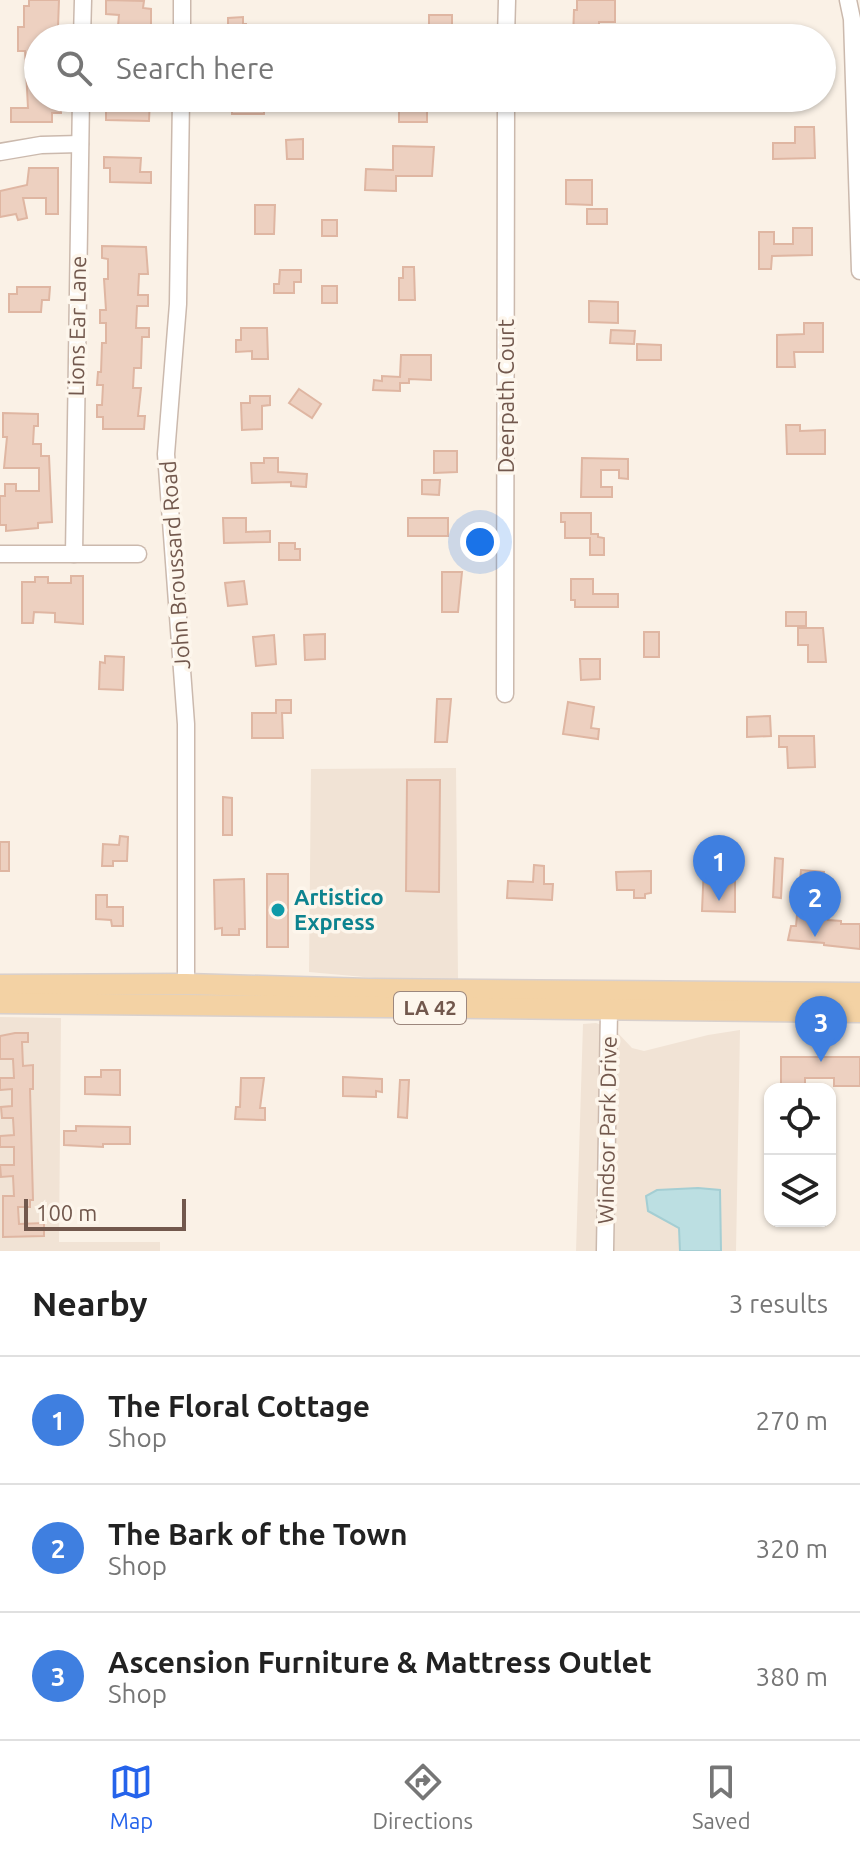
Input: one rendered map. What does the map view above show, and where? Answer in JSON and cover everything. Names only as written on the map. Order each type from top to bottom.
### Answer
[{"type":"main road","name":"LA 42","points":[[0,985],[186,984],[860,993]]},
{"type":"main road","points":[[106,1002],[125,995],[180,994],[186,984]]},
{"type":"main road","points":[[646,1010],[666,998],[695,999],[720,993]]},
{"type":"main road","name":"LA 42","points":[[0,1003],[860,1012]]},
{"type":"main road","points":[[814,1012],[833,1003],[860,1003]]},
{"type":"street","points":[[82,24],[83,0]]},
{"type":"street","points":[[182,0],[182,24]]},
{"type":"street","points":[[506,24],[507,0]]},
{"type":"street","points":[[848,0],[852,19],[860,271]]},
{"type":"street","name":"Lions Ear Lane","points":[[74,554],[81,112]]},
{"type":"street","name":"John Broussard Road","points":[[181,112],[178,304],[166,454],[186,724],[186,984]]},
{"type":"street","name":"Deerpath Court","points":[[505,694],[506,112]]},
{"type":"street","points":[[0,152],[41,145],[80,144]]},
{"type":"street","points":[[0,554],[138,554]]},
{"type":"street","points":[[0,993],[47,992],[69,984]]},
{"type":"street","name":"Windsor Park Drive","points":[[605,1251],[609,1010]]},
{"type":"shaded area","points":[[456,768],[458,979],[375,978],[309,972],[311,769]]},
{"type":"shaded area","points":[[0,1017],[61,1018],[59,1242],[160,1242],[160,1251],[0,1251]]},
{"type":"shaded area","points":[[596,1023],[615,1030],[632,1048],[644,1051],[740,1030],[736,1251],[576,1251],[583,1024]]},
{"type":"water","points":[[657,1190],[720,1190],[721,1251],[680,1251],[679,1228],[648,1211],[646,1196]]},
{"type":"building","points":[[29,0],[59,0],[58,24],[24,24],[24,6],[29,6]]},
{"type":"building","points":[[106,0],[144,1],[143,8],[151,9],[151,24],[118,24],[119,15],[106,14]]},
{"type":"building","points":[[577,0],[615,0],[615,22],[574,24],[574,10],[577,10]]},
{"type":"building","points":[[429,15],[452,15],[452,24],[429,24]]},
{"type":"building","points":[[243,17],[243,24],[228,24],[228,18]]},
{"type":"building","points":[[18,27],[24,27],[24,51],[18,51]]},
{"type":"building","points":[[11,108],[24,108],[24,112],[61,113],[52,113],[52,122],[11,122]]},
{"type":"building","points":[[106,112],[149,112],[149,121],[106,120]]},
{"type":"building","points":[[232,112],[264,112],[264,114]]},
{"type":"building","points":[[399,112],[427,112],[427,122],[399,122]]},
{"type":"building","points":[[795,127],[814,127],[815,158],[773,159],[773,143],[795,143]]},
{"type":"building","points":[[303,139],[303,159],[287,159],[286,140]]},
{"type":"building","points":[[393,146],[434,147],[432,176],[396,176],[396,191],[365,190],[366,169],[393,170]]},
{"type":"building","points":[[104,157],[141,158],[140,172],[151,172],[151,183],[110,182],[110,168],[104,168]]},
{"type":"building","points":[[29,168],[58,168],[58,214],[46,214],[46,198],[23,198],[27,218],[18,220],[16,214],[0,217],[0,191],[27,185]]},
{"type":"building","points":[[566,180],[592,180],[592,205],[566,204]]},
{"type":"building","points":[[255,205],[275,205],[274,234],[255,234]]},
{"type":"building","points":[[587,209],[607,209],[607,224],[587,224]]},
{"type":"building","points":[[322,220],[337,220],[337,236],[322,236]]},
{"type":"building","points":[[793,228],[812,228],[812,255],[772,256],[771,269],[759,269],[759,232],[774,232],[774,244],[793,244]]},
{"type":"building","points":[[102,246],[146,247],[148,274],[139,274],[138,295],[148,295],[148,306],[137,306],[136,328],[149,328],[149,337],[142,337],[141,368],[134,368],[133,388],[141,388],[138,416],[145,416],[144,429],[103,429],[103,417],[97,417],[97,405],[102,405],[103,385],[97,385],[98,372],[101,372],[102,343],[106,343],[106,323],[100,323],[100,310],[106,310],[104,279],[108,279],[108,259],[102,258]]},
{"type":"building","points":[[403,267],[414,267],[415,300],[399,300],[399,278],[403,278]]},
{"type":"building","points":[[280,270],[301,270],[301,282],[294,282],[294,293],[274,293],[274,284],[279,284]]},
{"type":"building","points":[[322,286],[337,286],[337,303],[322,303]]},
{"type":"building","points":[[17,287],[50,287],[49,300],[42,300],[41,312],[9,312],[9,294],[17,294]]},
{"type":"building","points":[[589,301],[618,302],[618,323],[589,322]]},
{"type":"building","points":[[804,323],[823,323],[823,352],[794,352],[795,367],[777,367],[777,335],[804,334]]},
{"type":"building","points":[[241,328],[267,328],[268,359],[252,359],[252,351],[236,352],[236,340],[241,340]]},
{"type":"building","points":[[611,330],[635,331],[634,344],[610,343]]},
{"type":"building","points":[[637,344],[661,345],[661,360],[637,360]]},
{"type":"building","points":[[401,355],[431,355],[431,380],[409,379],[409,383],[400,383],[400,391],[373,390],[374,380],[382,381],[382,376],[400,377]]},
{"type":"building","points":[[299,389],[321,404],[312,418],[289,403]]},
{"type":"building","points":[[250,396],[270,396],[270,405],[262,406],[262,429],[242,430],[241,403],[250,403]]},
{"type":"building","points":[[3,413],[38,414],[33,444],[41,444],[41,456],[49,456],[52,522],[38,523],[38,528],[6,531],[6,525],[0,525],[0,496],[5,496],[5,484],[16,484],[16,491],[39,491],[39,468],[4,468],[7,437],[3,437]]},
{"type":"building","points":[[786,425],[800,425],[800,431],[825,430],[825,454],[787,454]]},
{"type":"building","points":[[434,451],[457,451],[457,472],[434,473]]},
{"type":"building","points":[[264,458],[278,458],[278,472],[307,474],[306,487],[291,486],[291,482],[252,483],[251,463],[264,463]]},
{"type":"building","points":[[582,458],[628,459],[628,479],[619,478],[619,470],[601,470],[601,487],[612,487],[612,497],[581,497]]},
{"type":"building","points":[[422,480],[440,480],[439,495],[422,494]]},
{"type":"building","points":[[561,513],[591,513],[591,534],[604,538],[604,555],[590,555],[590,538],[565,538],[565,522],[561,522]]},
{"type":"building","points":[[223,518],[246,518],[246,532],[270,531],[270,542],[224,543]]},
{"type":"building","points":[[408,518],[448,518],[448,536],[408,536]]},
{"type":"building","points":[[279,543],[295,543],[295,549],[300,549],[300,560],[279,560]]},
{"type":"building","points":[[442,572],[462,572],[458,612],[442,612]]},
{"type":"building","points":[[71,576],[83,576],[83,624],[55,622],[55,613],[34,612],[33,623],[22,623],[22,582],[35,582],[35,577],[48,577],[48,583],[71,583]]},
{"type":"building","points":[[571,579],[593,579],[593,594],[618,594],[618,607],[575,607],[575,600],[571,600]]},
{"type":"building","points":[[244,581],[247,604],[228,606],[225,583]]},
{"type":"building","points":[[786,612],[806,612],[806,626],[786,626]]},
{"type":"building","points":[[798,628],[823,628],[826,662],[808,662],[808,645],[798,645]]},
{"type":"building","points":[[644,632],[659,632],[659,657],[644,657]]},
{"type":"building","points":[[325,634],[325,659],[305,660],[304,635]]},
{"type":"building","points":[[274,635],[276,664],[256,666],[253,637]]},
{"type":"building","points":[[105,656],[124,657],[123,690],[99,689],[100,662],[105,663]]},
{"type":"building","points":[[580,659],[600,659],[600,679],[581,680]]},
{"type":"building","points":[[437,699],[451,699],[447,742],[435,742]]},
{"type":"building","points":[[276,700],[291,700],[291,713],[282,713],[283,738],[252,738],[252,713],[276,713]]},
{"type":"building","points":[[568,702],[594,707],[591,728],[599,729],[598,739],[563,734]]},
{"type":"building","points":[[770,716],[771,736],[747,737],[747,717]]},
{"type":"building","points":[[779,736],[814,736],[815,767],[788,768],[787,747],[779,747]]},
{"type":"building","points":[[407,780],[440,780],[439,892],[406,891]]},
{"type":"building","points":[[223,797],[232,798],[232,835],[223,835]]},
{"type":"building","points":[[120,836],[128,837],[127,861],[113,861],[113,866],[102,866],[103,844],[119,845]]},
{"type":"building","points":[[0,842],[9,842],[9,871],[0,871]]},
{"type":"building","points":[[775,858],[783,859],[781,898],[773,897]]},
{"type":"building","points":[[534,865],[544,866],[544,884],[553,884],[552,900],[507,898],[508,881],[533,882]]},
{"type":"building","points":[[704,865],[717,865],[717,872],[735,872],[735,912],[702,911]]},
{"type":"building","points":[[801,870],[824,872],[822,898],[832,900],[828,920],[860,924],[860,949],[788,940],[791,926],[796,926]]},
{"type":"building","points":[[651,871],[651,893],[645,894],[645,898],[634,898],[634,890],[617,890],[616,872]]},
{"type":"building","name":"Artistico Express","points":[[267,874],[288,874],[288,947],[267,947]]},
{"type":"building","points":[[244,879],[245,929],[239,929],[239,935],[222,935],[222,928],[215,929],[214,880]]},
{"type":"building","points":[[96,895],[107,895],[107,907],[123,907],[123,926],[112,926],[111,920],[96,919]]},
{"type":"building","points":[[28,1033],[28,1042],[22,1042],[23,1066],[33,1065],[33,1089],[30,1089],[33,1200],[30,1200],[30,1207],[18,1207],[19,1224],[44,1223],[44,1236],[3,1237],[3,1196],[14,1196],[13,1176],[1,1177],[0,1165],[14,1165],[14,1147],[0,1147],[0,1136],[14,1135],[13,1118],[2,1118],[1,1107],[12,1106],[12,1089],[0,1090],[0,1078],[14,1078],[13,1059],[0,1059],[0,1036]]},
{"type":"building","points":[[781,1057],[860,1057],[860,1086],[836,1086],[834,1078],[805,1078],[805,1083],[781,1083]]},
{"type":"building","points":[[101,1070],[120,1070],[120,1095],[85,1094],[85,1077],[101,1077]]},
{"type":"building","points":[[343,1077],[382,1079],[382,1092],[376,1091],[376,1097],[343,1096]]},
{"type":"building","points":[[241,1078],[264,1078],[260,1108],[265,1108],[265,1120],[235,1119],[236,1107],[240,1107]]},
{"type":"building","points":[[400,1080],[409,1080],[407,1118],[398,1117]]},
{"type":"building","points":[[76,1126],[130,1127],[130,1144],[103,1144],[103,1147],[64,1145],[64,1131],[76,1131]]},
{"type":"place","name":"The Floral Cottage","points":[[719,901]]},
{"type":"place","name":"Artistico Express","points":[[278,910]]},
{"type":"place","name":"The Bark of the Town","points":[[815,937]]},
{"type":"place","name":"Ascension Furniture & Mattress Outlet","points":[[821,1062]]}]
